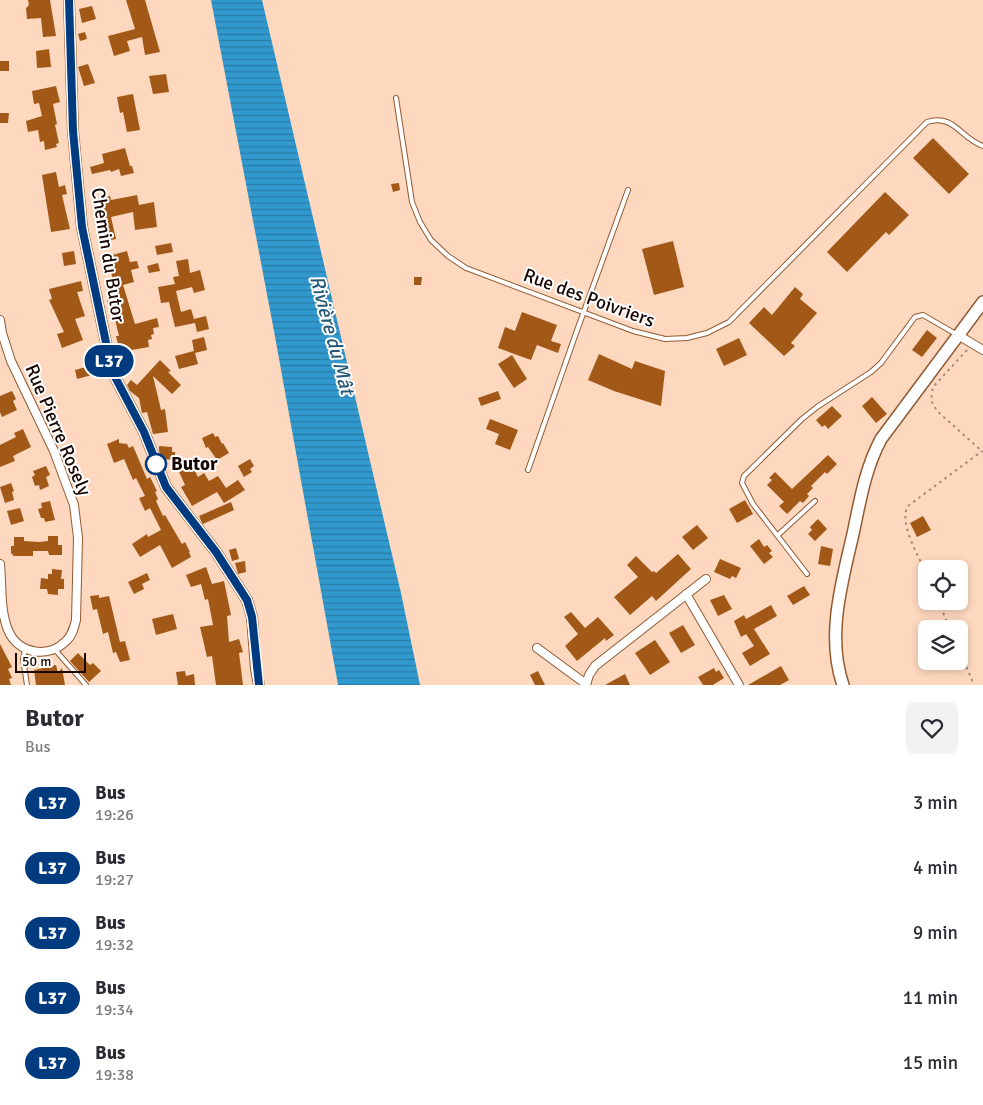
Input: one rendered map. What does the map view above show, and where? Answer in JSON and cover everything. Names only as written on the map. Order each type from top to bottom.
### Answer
[{"type":"main road","points":[[843,685],[836,646],[837,617],[841,586],[871,457],[881,439],[983,302]]},
{"type":"street","name":"Chemin du Butor","points":[[68,0],[73,131],[82,227],[110,362],[115,377],[144,432],[166,487],[216,552],[247,600],[252,617],[259,685]]},
{"type":"street","name":"Rue Pierre Rosely","points":[[0,320],[1,333],[11,362],[54,451],[74,505],[78,538],[76,620],[73,631],[67,641],[56,649]]},
{"type":"street","points":[[958,335],[983,350]]},
{"type":"street","points":[[0,564],[5,616],[8,630],[15,642],[25,650],[33,652],[46,652],[56,649]]},
{"type":"street","points":[[537,648],[586,685],[589,675],[595,666],[706,579]]},
{"type":"street","points":[[686,594],[739,685]]},
{"type":"lane","name":"Rue des Poivriers","points":[[396,98],[412,202],[420,222],[431,240],[448,256],[466,268],[633,331],[665,339],[687,338],[707,333],[729,322],[927,122],[942,119],[951,122],[976,144],[983,146]]},
{"type":"lane","points":[[528,470],[628,190]]},
{"type":"lane","points":[[808,574],[752,504],[742,483],[744,476],[802,419],[817,407],[872,372],[881,363],[915,317],[924,315],[958,335]]},
{"type":"lane","points":[[778,535],[815,501]]},
{"type":"lane","points":[[56,649],[56,652],[86,685]]},
{"type":"lane","points":[[25,650],[22,659],[26,685]]},
{"type":"path","points":[[920,560],[906,526],[905,510],[982,451],[937,411],[932,400],[933,387],[972,344]]},
{"type":"path","points":[[968,670],[974,685]]},
{"type":"water","name":"Rivière du Mât","points":[[211,0],[262,0],[401,593],[420,685],[338,685],[274,331]]},
{"type":"building","points":[[28,0],[50,0],[56,36],[43,37],[41,18],[27,19],[26,8],[29,5]]},
{"type":"building","points":[[126,0],[145,0],[160,52],[145,55],[142,37],[127,41],[130,51],[114,56],[108,36],[135,29]]},
{"type":"building","points":[[92,6],[96,19],[82,23],[79,9]]},
{"type":"building","points":[[85,32],[87,39],[80,41],[78,34]]},
{"type":"building","points":[[49,49],[51,67],[37,68],[36,51]]},
{"type":"building","points":[[0,61],[9,61],[9,71],[0,71]]},
{"type":"building","points":[[88,64],[95,83],[84,86],[78,67]]},
{"type":"building","points":[[166,74],[169,92],[153,94],[149,76]]},
{"type":"building","points":[[56,86],[60,102],[53,104],[59,143],[56,144],[57,147],[45,150],[44,141],[40,142],[38,130],[28,132],[26,121],[42,116],[39,103],[34,104],[32,91]]},
{"type":"building","points":[[133,94],[140,130],[127,132],[123,112],[120,113],[117,97]]},
{"type":"building","points":[[0,113],[9,113],[8,123],[0,123]]},
{"type":"building","points":[[933,138],[969,174],[949,194],[913,158]]},
{"type":"building","points":[[125,148],[134,173],[121,176],[119,169],[92,174],[90,167],[104,163],[102,154]]},
{"type":"building","points":[[56,172],[59,187],[65,185],[67,194],[62,195],[70,229],[51,232],[42,175]]},
{"type":"building","points":[[399,183],[400,190],[393,192],[391,184]]},
{"type":"building","points":[[885,192],[909,215],[889,235],[886,232],[847,272],[827,252]]},
{"type":"building","points":[[137,195],[139,205],[154,202],[157,227],[135,230],[133,212],[111,217],[116,239],[102,242],[100,231],[103,230],[98,199],[110,196],[111,200]]},
{"type":"building","points":[[673,241],[684,287],[654,295],[642,249]]},
{"type":"building","points":[[171,243],[173,252],[157,255],[155,246]]},
{"type":"building","points":[[74,251],[76,264],[64,266],[62,253]]},
{"type":"building","points":[[127,251],[130,262],[137,261],[139,268],[131,270],[134,282],[123,285],[135,324],[157,318],[159,327],[153,328],[154,334],[151,335],[152,339],[148,340],[149,347],[120,352],[116,336],[119,336],[113,311],[110,311],[107,299],[117,297],[110,268],[108,268],[105,257]]},
{"type":"building","points":[[188,259],[190,273],[200,270],[205,290],[194,293],[192,287],[176,291],[181,312],[191,309],[194,319],[206,316],[209,329],[197,332],[195,323],[175,327],[169,302],[161,303],[158,287],[175,284],[173,277],[179,276],[176,261]]},
{"type":"building","points":[[158,263],[160,271],[149,273],[147,266]]},
{"type":"building","points":[[414,277],[422,277],[421,285],[414,285]]},
{"type":"building","points":[[81,281],[83,291],[77,292],[85,316],[75,319],[83,340],[62,348],[57,334],[64,332],[49,300],[52,299],[49,289]]},
{"type":"building","points":[[795,287],[803,294],[800,299],[817,313],[791,343],[795,346],[784,356],[749,323],[764,307],[772,315]]},
{"type":"building","points":[[522,312],[557,325],[551,341],[561,344],[558,353],[537,345],[531,360],[498,348],[505,327],[515,331]]},
{"type":"building","points":[[927,330],[937,338],[922,357],[912,350]]},
{"type":"building","points":[[204,337],[207,350],[195,353],[198,364],[179,369],[175,356],[194,351],[192,340]]},
{"type":"building","points":[[739,338],[747,355],[724,366],[716,349]]},
{"type":"building","points":[[599,354],[632,369],[635,361],[665,371],[661,406],[614,391],[588,380]]},
{"type":"building","points":[[512,355],[527,379],[514,388],[498,364]]},
{"type":"building","points":[[160,360],[171,371],[168,372],[181,385],[172,394],[153,376],[161,410],[165,409],[168,432],[153,434],[147,412],[142,413],[139,398],[130,391],[127,385],[131,380],[137,385]]},
{"type":"building","points":[[97,364],[99,373],[77,379],[75,370]]},
{"type":"building","points":[[12,391],[16,399],[13,401],[17,410],[2,417],[0,412],[0,396]]},
{"type":"building","points":[[498,391],[501,399],[481,406],[478,398]]},
{"type":"building","points":[[872,397],[887,414],[876,423],[862,406]]},
{"type":"building","points":[[832,406],[842,416],[828,429],[825,425],[822,427],[816,420]]},
{"type":"building","points":[[490,419],[518,430],[510,450],[495,444],[499,434],[486,429]]},
{"type":"building","points":[[23,429],[31,447],[13,456],[15,461],[0,467],[0,445],[16,437],[14,433]]},
{"type":"building","points":[[213,433],[215,437],[218,436],[229,453],[217,460],[208,447],[206,448],[202,438]]},
{"type":"building","points":[[119,439],[119,443],[127,444],[129,448],[133,446],[147,479],[150,477],[157,491],[155,492],[158,499],[156,501],[163,516],[165,515],[182,544],[185,542],[190,552],[191,557],[172,568],[160,545],[140,557],[132,544],[147,534],[148,537],[161,530],[150,508],[145,511],[139,498],[145,496],[136,478],[133,480],[124,459],[114,463],[107,444]]},
{"type":"building","points":[[159,446],[172,447],[172,452],[175,452],[175,460],[162,459]]},
{"type":"building","points":[[828,455],[837,464],[827,474],[825,472],[811,486],[813,488],[807,494],[809,496],[803,503],[800,501],[787,514],[779,506],[784,502],[767,485],[772,480],[769,478],[775,472],[792,489]]},
{"type":"building","points":[[250,459],[254,466],[250,469],[252,472],[244,477],[238,466]]},
{"type":"building","points":[[186,460],[190,468],[193,467],[198,477],[204,473],[209,481],[218,476],[226,488],[238,480],[245,490],[224,503],[217,492],[192,506],[181,487],[185,485],[176,465]]},
{"type":"building","points":[[46,466],[50,475],[46,477],[49,486],[40,490],[39,485],[35,486],[32,477],[35,475],[33,471]]},
{"type":"building","points":[[11,483],[14,491],[12,492],[14,500],[5,503],[0,487]]},
{"type":"building","points":[[745,500],[753,514],[737,523],[729,509]]},
{"type":"building","points":[[50,501],[55,520],[45,522],[44,518],[41,518],[38,509],[42,508],[41,503]]},
{"type":"building","points":[[231,502],[234,510],[202,523],[199,516]]},
{"type":"building","points":[[20,508],[24,521],[11,525],[7,511]]},
{"type":"building","points":[[923,516],[931,530],[917,537],[910,523]]},
{"type":"building","points":[[818,519],[827,529],[815,541],[808,534],[812,530],[810,527]]},
{"type":"building","points":[[697,525],[708,538],[693,550],[682,537]]},
{"type":"building","points":[[48,536],[58,536],[58,545],[62,545],[62,555],[49,555],[48,551],[33,551],[33,556],[14,556],[11,553],[11,546],[14,546],[14,537],[24,537],[24,541],[39,542],[48,541]]},
{"type":"building","points":[[759,539],[764,547],[767,545],[772,551],[769,553],[773,557],[764,564],[750,546]]},
{"type":"building","points":[[821,546],[833,549],[830,566],[818,564]]},
{"type":"building","points":[[236,548],[239,559],[232,561],[229,550]]},
{"type":"building","points":[[678,554],[691,569],[656,601],[652,596],[630,615],[614,597],[638,577],[627,565],[636,556],[652,572],[656,573]]},
{"type":"building","points":[[720,559],[741,568],[736,578],[732,576],[730,579],[714,572]]},
{"type":"building","points":[[245,561],[246,572],[238,574],[235,563]]},
{"type":"building","points":[[206,567],[212,584],[224,581],[231,615],[227,616],[229,642],[239,639],[243,652],[239,653],[243,685],[216,685],[212,656],[207,657],[200,627],[213,625],[208,599],[205,600],[201,584],[191,587],[186,575]]},
{"type":"building","points":[[52,569],[62,570],[61,579],[64,579],[64,589],[58,589],[58,595],[48,594],[47,589],[40,589],[41,578],[48,579],[48,574],[52,574]]},
{"type":"building","points":[[147,573],[150,580],[142,584],[144,589],[134,594],[128,582]]},
{"type":"building","points":[[804,586],[810,595],[793,605],[787,596]]},
{"type":"building","points":[[99,595],[99,598],[109,596],[120,642],[125,641],[130,660],[120,662],[116,652],[113,653],[108,632],[103,634],[97,609],[93,610],[90,596]]},
{"type":"building","points":[[724,595],[732,609],[718,616],[710,600]]},
{"type":"building","points":[[771,605],[777,616],[754,629],[770,654],[750,666],[742,653],[754,646],[746,634],[741,637],[734,621],[744,615],[746,619]]},
{"type":"building","points":[[571,612],[585,628],[598,617],[614,635],[606,641],[605,638],[577,661],[565,646],[578,634],[564,617]]},
{"type":"building","points":[[173,614],[177,629],[156,635],[152,619]]},
{"type":"building","points":[[683,625],[695,645],[681,653],[669,633]]},
{"type":"building","points":[[655,640],[670,662],[650,675],[635,653]]},
{"type":"building","points":[[0,644],[12,667],[8,669],[12,678],[9,679],[11,685],[0,685]]},
{"type":"building","points":[[78,653],[90,665],[93,663],[101,671],[89,682],[70,661]]},
{"type":"building","points":[[56,665],[58,673],[62,668],[65,685],[36,685],[34,670]]},
{"type":"building","points":[[781,666],[789,680],[780,685],[748,685]]},
{"type":"building","points":[[714,668],[716,672],[719,670],[724,678],[713,685],[703,685],[698,677]]},
{"type":"building","points":[[185,671],[186,676],[194,674],[195,685],[178,685],[176,672]]},
{"type":"building","points":[[538,671],[545,685],[535,685],[530,675]]},
{"type":"building","points":[[625,674],[630,685],[605,685]]},
{"type":"bus line","name":"L37","points":[[69,0],[73,131],[82,227],[105,345],[115,377],[144,432],[166,487],[216,552],[247,600],[255,638],[256,669],[259,685]]},
{"type":"place","name":"Butor","points":[[156,464]]}]
